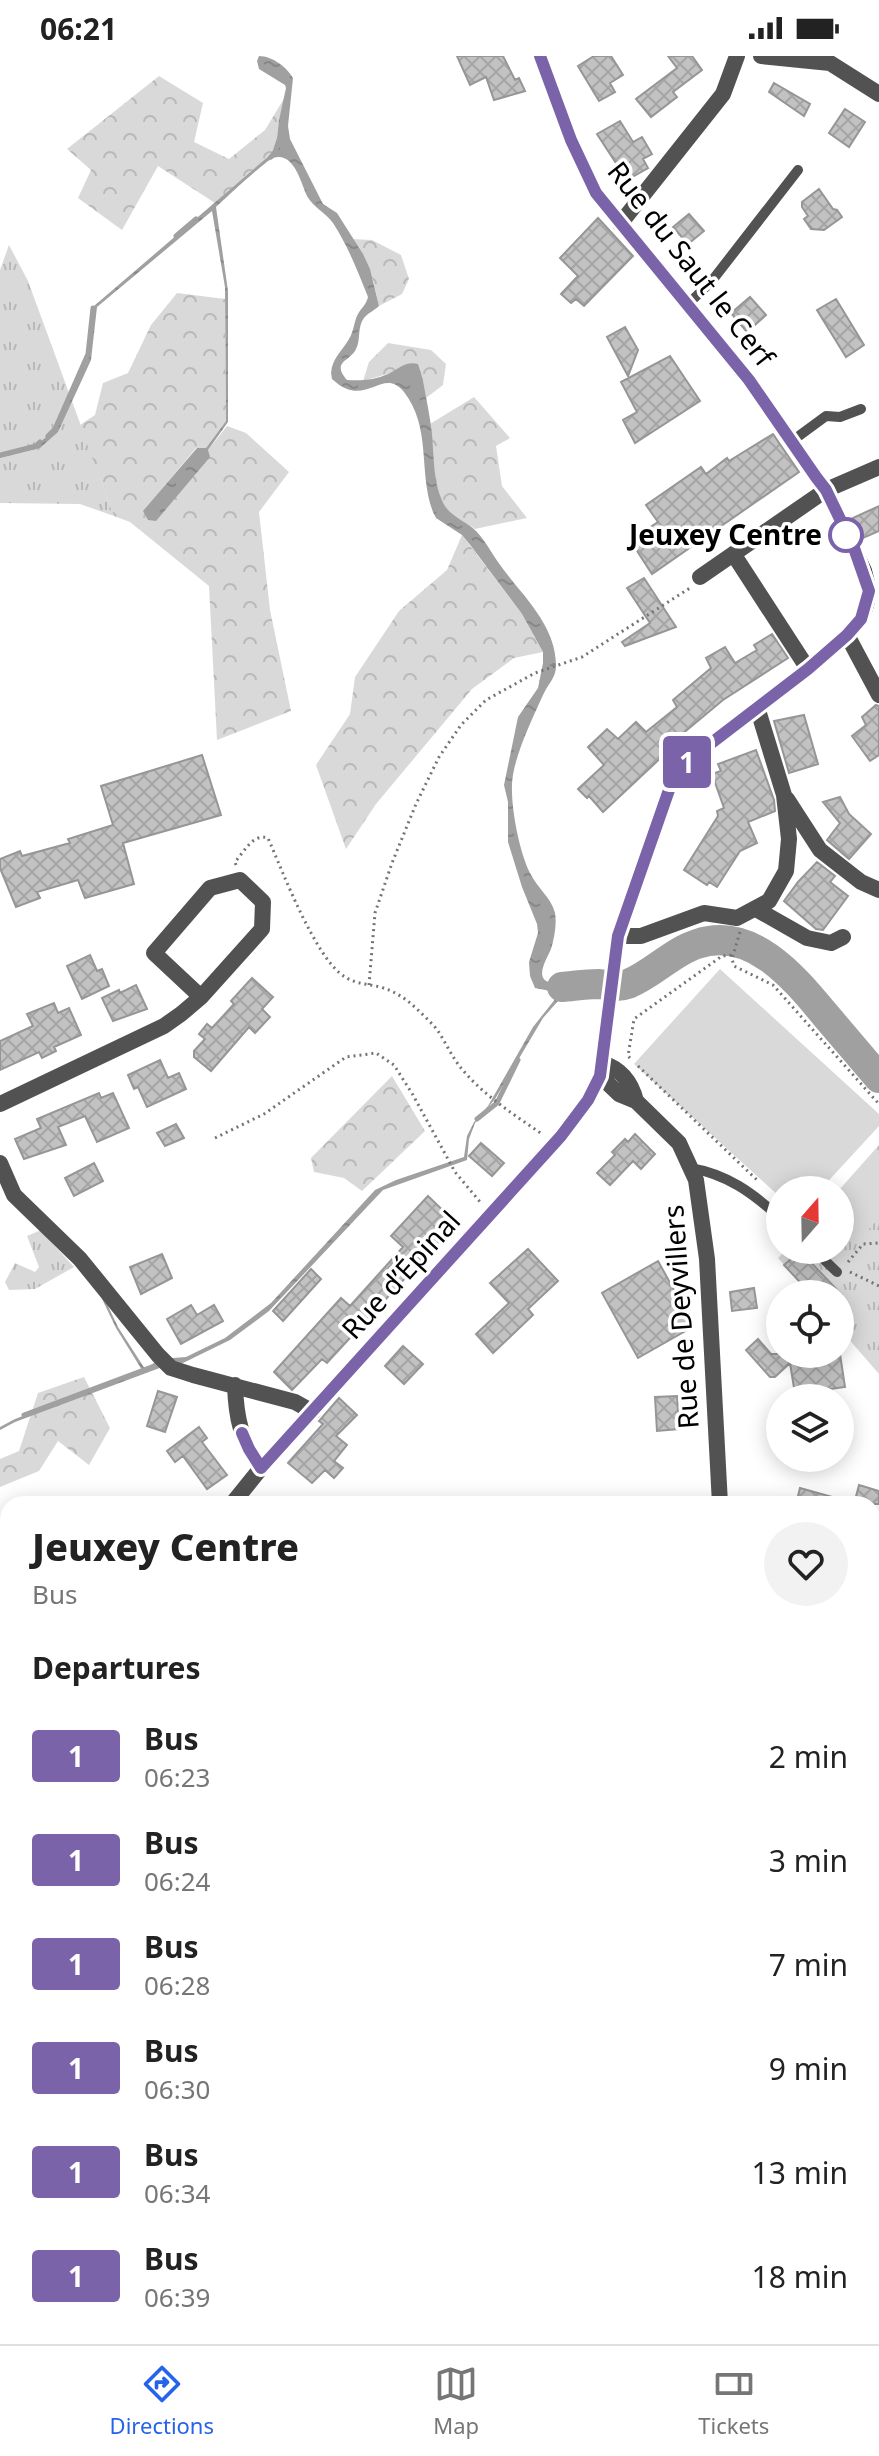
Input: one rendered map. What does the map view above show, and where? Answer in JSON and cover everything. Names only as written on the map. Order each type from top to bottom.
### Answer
[{"type":"street","name":"Rue du Saut le Cerf","points":[[540,56],[571,140],[596,193],[749,380],[826,490],[864,571],[869,591],[861,619],[847,635],[808,669],[684,764],[669,790],[618,936],[601,1069]]},
{"type":"street","points":[[620,224],[723,94],[737,56]]},
{"type":"street","points":[[761,56],[833,60],[879,94]]},
{"type":"street","points":[[700,577],[826,490],[879,467]]},
{"type":"street","points":[[734,555],[808,669]]},
{"type":"street","points":[[847,635],[879,695]]},
{"type":"street","points":[[618,936],[641,936],[704,913],[737,918],[769,901],[786,871],[789,839],[784,795],[757,707]]},
{"type":"street","points":[[784,795],[820,850],[876,891]]},
{"type":"street","points":[[0,1104],[164,1026],[201,997],[262,929],[263,902],[240,880],[210,888],[154,953],[201,997]]},
{"type":"street","points":[[756,909],[807,938],[831,943],[843,937]]},
{"type":"street","name":"Rue de Deyvillers","points":[[601,1069],[615,1067],[622,1073],[636,1101],[679,1143],[696,1180],[707,1259],[720,1496]]},
{"type":"street","name":"Rue d’Épinal","points":[[238,1496],[555,1143],[588,1100],[601,1069]]},
{"type":"street","points":[[0,1163],[14,1195],[80,1259],[171,1368],[295,1402],[313,1412]]},
{"type":"street","points":[[235,1385],[236,1417],[249,1449],[261,1468]]},
{"type":"lane","points":[[687,305],[711,282],[798,170]]},
{"type":"lane","points":[[792,441],[826,416],[840,417],[861,409]]},
{"type":"lane","points":[[690,1168],[714,1172],[740,1186],[766,1207]]},
{"type":"lane","points":[[832,1264],[840,1270]]},
{"type":"path","points":[[369,985],[375,913],[392,863],[439,757],[461,725],[486,700],[535,673],[582,657],[697,583],[700,577]]},
{"type":"path","points":[[240,880],[235,862],[256,837],[268,838],[306,921],[330,963],[341,975],[355,983],[397,993],[415,1007],[437,1028],[460,1067],[486,1094],[555,1143]]},
{"type":"path","points":[[734,948],[734,966],[773,985],[879,1104]]},
{"type":"path","points":[[733,955],[722,956],[634,1019],[628,1056],[759,1182]]},
{"type":"path","points":[[215,1138],[264,1114],[346,1057],[376,1053],[394,1065],[455,1172],[491,1215]]},
{"type":"path","points":[[840,1270],[863,1244],[879,1243]]},
{"type":"green space","points":[[159,76],[203,103],[194,142],[229,159],[265,130],[285,97],[279,120],[278,144],[275,152],[215,203],[158,166],[122,230],[78,198],[91,170],[67,149]]},
{"type":"green space","points":[[352,239],[372,240],[401,255],[409,279],[402,294],[379,306],[373,280]]},
{"type":"green space","points":[[9,245],[28,281],[114,516],[80,504],[0,503],[0,270]]},
{"type":"green space","points":[[177,293],[225,299],[226,421],[206,448],[196,448],[143,512],[208,450],[227,426],[246,433],[289,472],[259,512],[270,610],[291,711],[217,740],[209,586],[130,522],[114,516],[80,425],[95,415],[103,383],[128,373],[151,325]]},
{"type":"green space","points":[[388,343],[431,350],[446,364],[443,385],[426,398],[423,380],[391,373],[363,381],[369,362]]},
{"type":"green space","points":[[474,397],[510,438],[496,446],[502,486],[527,518],[475,529],[451,513],[440,497],[430,424]]},
{"type":"green space","points":[[462,535],[522,614],[543,652],[514,658],[472,689],[376,804],[346,849],[316,765],[350,714],[355,677],[399,611],[447,570]]},
{"type":"green space","points":[[720,969],[879,1114],[879,1126],[833,1176],[766,1176],[766,1184],[634,1064]]},
{"type":"green space","points":[[392,1076],[425,1131],[362,1191],[344,1178],[314,1172],[311,1158]]},
{"type":"green space","points":[[879,1145],[879,1374],[854,1345],[854,1280],[798,1280],[783,1264],[854,1264],[854,1176],[851,1176]]},
{"type":"green space","points":[[879,1153],[879,1218],[869,1229],[858,1220],[854,1224],[854,1180]]},
{"type":"green space","points":[[0,1154],[19,1195],[40,1229],[20,1212],[0,1182]]},
{"type":"green space","points":[[41,1230],[74,1267],[35,1289],[9,1290],[5,1282],[15,1263],[35,1272],[39,1267],[27,1236]]},
{"type":"green space","points":[[84,1377],[110,1428],[89,1465],[58,1441],[39,1471],[0,1487],[0,1459],[19,1451],[38,1393]]},
{"type":"water","points":[[259,56],[279,63],[293,78],[288,126],[290,139],[323,204],[337,213],[370,269],[379,306],[362,322],[357,345],[341,365],[343,374],[347,380],[368,380],[406,365],[418,364],[441,498],[448,510],[480,536],[535,610],[550,636],[556,670],[529,725],[516,762],[512,784],[514,817],[526,864],[555,913],[554,936],[543,978],[557,983],[583,976],[601,976],[599,991],[565,993],[543,1018],[495,1099],[475,1123],[469,1139],[467,1160],[383,1190],[269,1311],[230,1340],[183,1363],[165,1366],[0,1430],[0,1427],[15,1419],[142,1370],[116,1328],[91,1276],[145,1369],[160,1359],[186,1357],[225,1338],[271,1303],[375,1190],[464,1157],[467,1136],[474,1122],[488,1106],[533,1027],[560,993],[535,988],[530,976],[529,962],[538,933],[537,924],[508,842],[508,802],[504,785],[518,717],[538,688],[543,652],[522,614],[471,546],[462,535],[436,518],[426,482],[418,420],[404,392],[388,383],[354,391],[332,379],[334,363],[351,336],[368,297],[338,232],[330,219],[307,196],[299,176],[286,159],[273,158],[216,207],[228,291],[228,422],[208,450],[210,457],[156,521],[148,520],[143,511],[197,448],[206,448],[226,421],[225,287],[212,211],[97,307],[91,360],[58,432],[40,448],[0,458],[0,455],[36,446],[55,429],[87,362],[94,306],[276,150],[286,88],[259,69]]},
{"type":"building","points":[[457,56],[503,56],[515,80],[519,78],[525,91],[494,100],[486,77],[470,85]]},
{"type":"building","points":[[594,56],[611,56],[623,75],[610,83],[615,92],[599,101],[578,66]]},
{"type":"building","points":[[668,56],[692,56],[702,70],[673,92],[677,97],[651,117],[636,99],[677,68]]},
{"type":"building","points":[[774,83],[810,104],[804,116],[769,92]]},
{"type":"building","points":[[845,109],[865,122],[849,147],[829,133]]},
{"type":"building","points":[[620,121],[633,142],[642,137],[652,154],[643,159],[648,168],[627,180],[597,134]]},
{"type":"building","points":[[819,189],[842,217],[824,230],[811,229],[804,219],[808,216],[802,207],[802,202]]},
{"type":"building","points":[[689,214],[704,231],[688,244],[673,227]]},
{"type":"building","points":[[598,218],[633,256],[584,306],[576,299],[571,303],[561,294],[578,276],[560,258]]},
{"type":"building","points":[[750,297],[766,315],[747,332],[731,313]]},
{"type":"building","points":[[836,299],[864,345],[846,357],[817,310]]},
{"type":"building","points":[[625,327],[638,350],[628,376],[607,337]]},
{"type":"building","points":[[670,356],[700,401],[635,443],[623,420],[637,412],[621,382]]},
{"type":"building","points":[[773,434],[799,472],[652,574],[630,540],[658,522],[646,505],[701,467],[706,474],[727,458],[729,461]]},
{"type":"building","points":[[879,506],[879,531],[863,538],[853,518]]},
{"type":"building","points":[[644,578],[676,627],[625,646],[622,642],[650,623],[627,588]]},
{"type":"building","points":[[772,634],[788,658],[723,700],[663,750],[666,753],[603,812],[578,789],[604,765],[588,747],[607,729],[618,739],[636,722],[646,732],[677,707],[673,700],[711,668],[706,658],[725,647],[735,663],[757,650],[754,645]]},
{"type":"building","points":[[876,705],[879,706],[879,755],[870,761],[852,736],[866,725],[862,717]]},
{"type":"building","points":[[804,715],[818,764],[789,773],[774,721]]},
{"type":"building","points":[[756,750],[775,811],[748,822],[757,843],[740,851],[717,887],[709,882],[707,885],[684,870],[718,816],[717,811],[724,808],[712,774],[721,771],[718,764]]},
{"type":"building","points":[[202,755],[221,815],[123,843],[134,884],[85,898],[78,880],[37,892],[40,898],[16,907],[0,868],[0,859],[20,851],[22,856],[70,843],[68,839],[113,825],[101,786]]},
{"type":"building","points":[[840,797],[849,814],[871,834],[849,859],[827,840],[840,823],[823,802]]},
{"type":"building","points":[[817,862],[835,876],[830,882],[848,896],[823,930],[816,929],[784,901]]},
{"type":"building","points":[[90,955],[97,971],[102,969],[109,986],[82,999],[67,966]]},
{"type":"building","points":[[252,978],[273,997],[262,1009],[270,1017],[255,1033],[249,1027],[211,1071],[194,1057],[194,1051],[205,1039],[199,1034],[207,1024],[212,1028]]},
{"type":"building","points":[[136,985],[147,1009],[113,1021],[102,998]]},
{"type":"building","points":[[54,1003],[58,1013],[69,1008],[81,1035],[54,1047],[56,1051],[42,1058],[39,1052],[0,1070],[0,1041],[33,1026],[27,1014]]},
{"type":"building","points":[[160,1060],[168,1078],[179,1073],[186,1089],[147,1107],[138,1087],[134,1089],[128,1075]]},
{"type":"building","points":[[99,1093],[101,1098],[113,1093],[129,1128],[97,1142],[85,1116],[58,1127],[66,1145],[24,1159],[15,1139],[41,1128],[37,1119]]},
{"type":"building","points":[[176,1124],[184,1138],[165,1146],[157,1133]]},
{"type":"building","points":[[635,1134],[655,1154],[641,1169],[633,1161],[610,1185],[597,1173],[615,1155],[612,1152]]},
{"type":"building","points":[[481,1143],[504,1163],[492,1176],[469,1156]]},
{"type":"building","points":[[94,1163],[103,1181],[74,1196],[65,1178]]},
{"type":"building","points":[[428,1196],[456,1223],[327,1363],[322,1359],[292,1390],[274,1372],[341,1298],[350,1306],[403,1247],[391,1236]]},
{"type":"building","points":[[528,1249],[558,1281],[528,1309],[533,1315],[493,1353],[476,1334],[509,1303],[490,1283]]},
{"type":"building","points":[[162,1254],[172,1278],[141,1294],[130,1267]]},
{"type":"building","points":[[658,1261],[694,1326],[638,1358],[602,1293]]},
{"type":"building","points":[[812,1264],[828,1280],[798,1280],[784,1265]]},
{"type":"building","points":[[311,1269],[321,1279],[283,1321],[273,1311]]},
{"type":"building","points":[[754,1288],[757,1308],[732,1311],[730,1292]]},
{"type":"building","points":[[191,1305],[197,1315],[214,1305],[223,1321],[181,1344],[167,1319]]},
{"type":"building","points":[[758,1339],[766,1348],[766,1368],[785,1368],[775,1377],[770,1377],[746,1350]]},
{"type":"building","points":[[403,1346],[423,1364],[404,1384],[385,1366]]},
{"type":"building","points":[[791,1368],[842,1368],[845,1384],[793,1384]]},
{"type":"building","points":[[158,1391],[177,1397],[165,1432],[147,1426]]},
{"type":"building","points":[[677,1396],[679,1429],[657,1431],[655,1397]]},
{"type":"building","points":[[339,1398],[357,1415],[336,1436],[347,1445],[334,1461],[343,1468],[334,1478],[325,1470],[312,1483],[288,1463],[323,1424],[319,1421]]},
{"type":"building","points":[[199,1427],[207,1438],[202,1442],[227,1475],[207,1489],[183,1456],[175,1462],[167,1451]]},
{"type":"building","points":[[859,1485],[879,1491],[879,1496],[856,1496]]},
{"type":"building","points":[[800,1488],[829,1496],[798,1496]]},
{"type":"waterway","points":[[271,157],[280,137]]},
{"type":"waterway","points":[[176,236],[196,219]]},
{"type":"waterway","points":[[48,436],[55,429],[88,354],[93,308]]},
{"type":"waterway","points":[[0,455],[36,446],[40,442]]},
{"type":"waterway","points":[[562,987],[624,985],[697,944],[717,940],[737,942],[755,949],[787,973],[879,1078]]},
{"type":"waterway","points":[[477,1119],[497,1103],[518,1060]]},
{"type":"waterway","points":[[24,1415],[157,1365]]},
{"type":"bus line","name":"1","points":[[242,1433],[261,1468],[561,1136],[588,1100],[600,1076],[618,936],[669,790],[684,764],[808,669],[847,635],[861,619],[866,605],[869,591],[864,571],[826,490],[749,380],[596,193],[571,140],[540,56]]},
{"type":"place","name":"Jeuxey Centre","points":[[846,535]]}]
